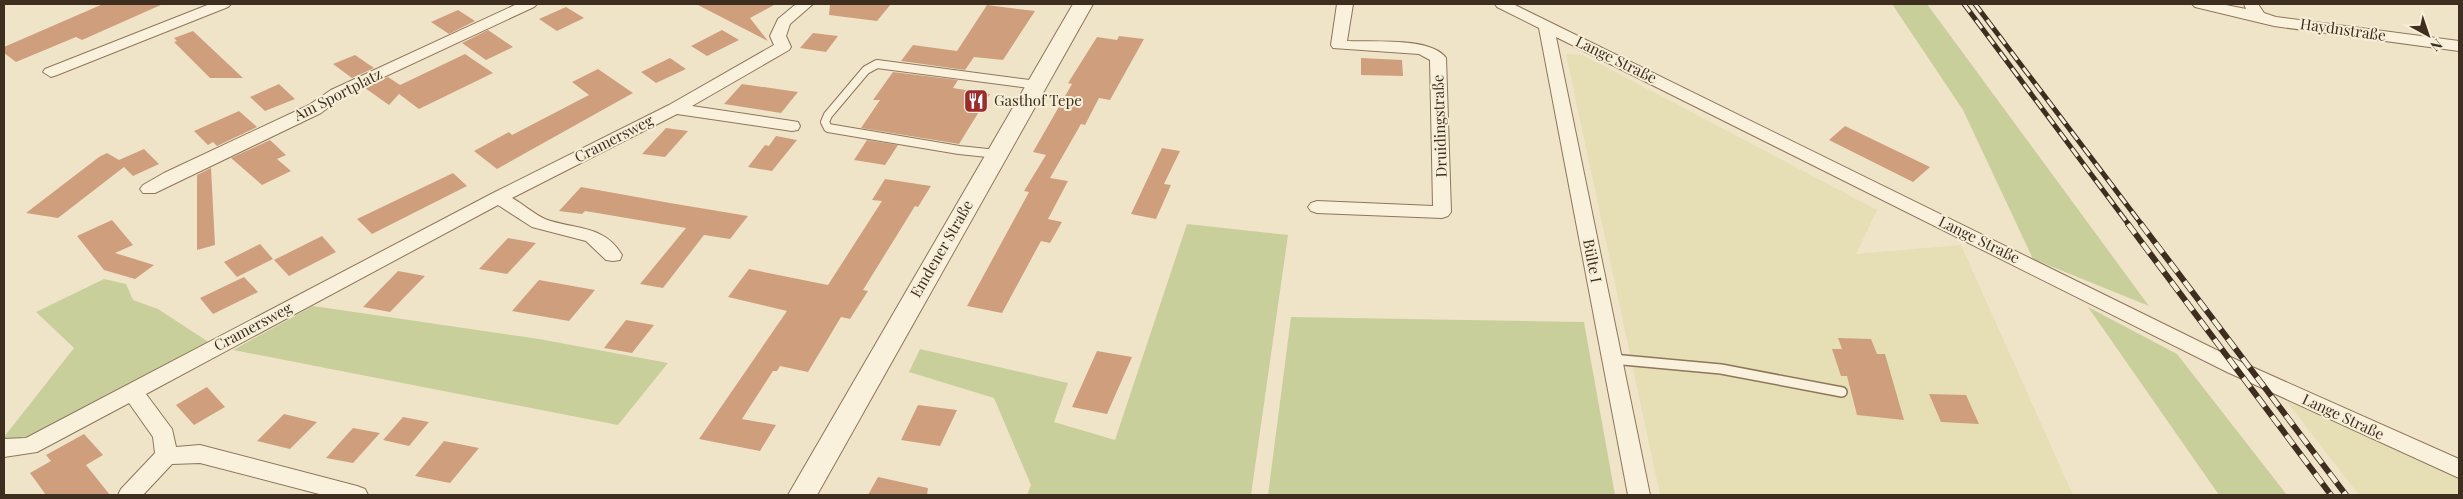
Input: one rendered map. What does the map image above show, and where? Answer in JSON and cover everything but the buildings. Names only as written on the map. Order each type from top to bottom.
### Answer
[{"type":"street","points":[[51,72],[223,4]]},
{"type":"street","name":"Am Sportplatz","points":[[149,190],[170,177],[315,109],[337,94],[529,4]]},
{"type":"street","name":"Cramersweg","points":[[4,448],[29,446],[499,197],[675,109],[783,47],[778,36],[783,22],[805,4]]},
{"type":"street","name":"Emdener Straße","points":[[802,495],[1083,4]]},
{"type":"street","name":"Druidingstraße","points":[[1317,207],[1442,212],[1438,58],[1422,49],[1339,45],[1345,4]]},
{"type":"street","name":"Lange Straße","points":[[1502,4],[2234,367],[2459,470]]},
{"type":"street","name":"Haydnstraße","points":[[2200,4],[2255,10],[2274,21],[2459,46]]},
{"type":"street","name":"Bülte I","points":[[1546,26],[1638,495]]},
{"type":"street","points":[[675,109],[792,126]]},
{"type":"street","points":[[499,197],[538,223],[592,236],[613,255]]},
{"type":"street","points":[[132,391],[164,435],[166,456]]},
{"type":"street","points":[[129,495],[166,456],[200,454],[356,495]]},
{"type":"lane","points":[[997,154],[856,134],[828,128],[825,122],[828,115],[866,70],[877,64],[1037,85]]},
{"type":"lane","points":[[1612,359],[1721,369],[1842,392]]},
{"type":"shaded area","points":[[1566,54],[1583,55],[1877,210],[1856,254],[1961,245],[2073,495],[1660,495]]},
{"type":"shaded area","points":[[2283,397],[2459,477],[2459,495],[2359,495]]},
{"type":"green space","points":[[1892,4],[1927,4],[2149,306],[2033,259],[1963,110]]},
{"type":"green space","points":[[1187,224],[1288,235],[1251,495],[1027,495],[1031,485],[994,398],[909,372],[920,349],[1068,383],[1054,422],[1115,440]]},
{"type":"green space","points":[[104,279],[126,284],[133,300],[158,309],[210,343],[40,432],[13,441],[4,441],[4,437],[74,348],[36,312]]},
{"type":"green space","points":[[313,306],[539,339],[668,363],[618,425],[233,350]]},
{"type":"green space","points":[[2088,307],[2177,354],[2287,495],[2219,495]]},
{"type":"green space","points":[[1291,317],[1584,322],[1615,495],[1268,495]]},
{"type":"railway","points":[[1964,4],[2129,225]]},
{"type":"railway","points":[[1975,4],[2142,225]]},
{"type":"railway","points":[[2128,224],[2331,495]]},
{"type":"railway","points":[[2141,224],[2346,495]]},
{"type":"place","name":"Gasthof Tepe","points":[[976,101]]}]
